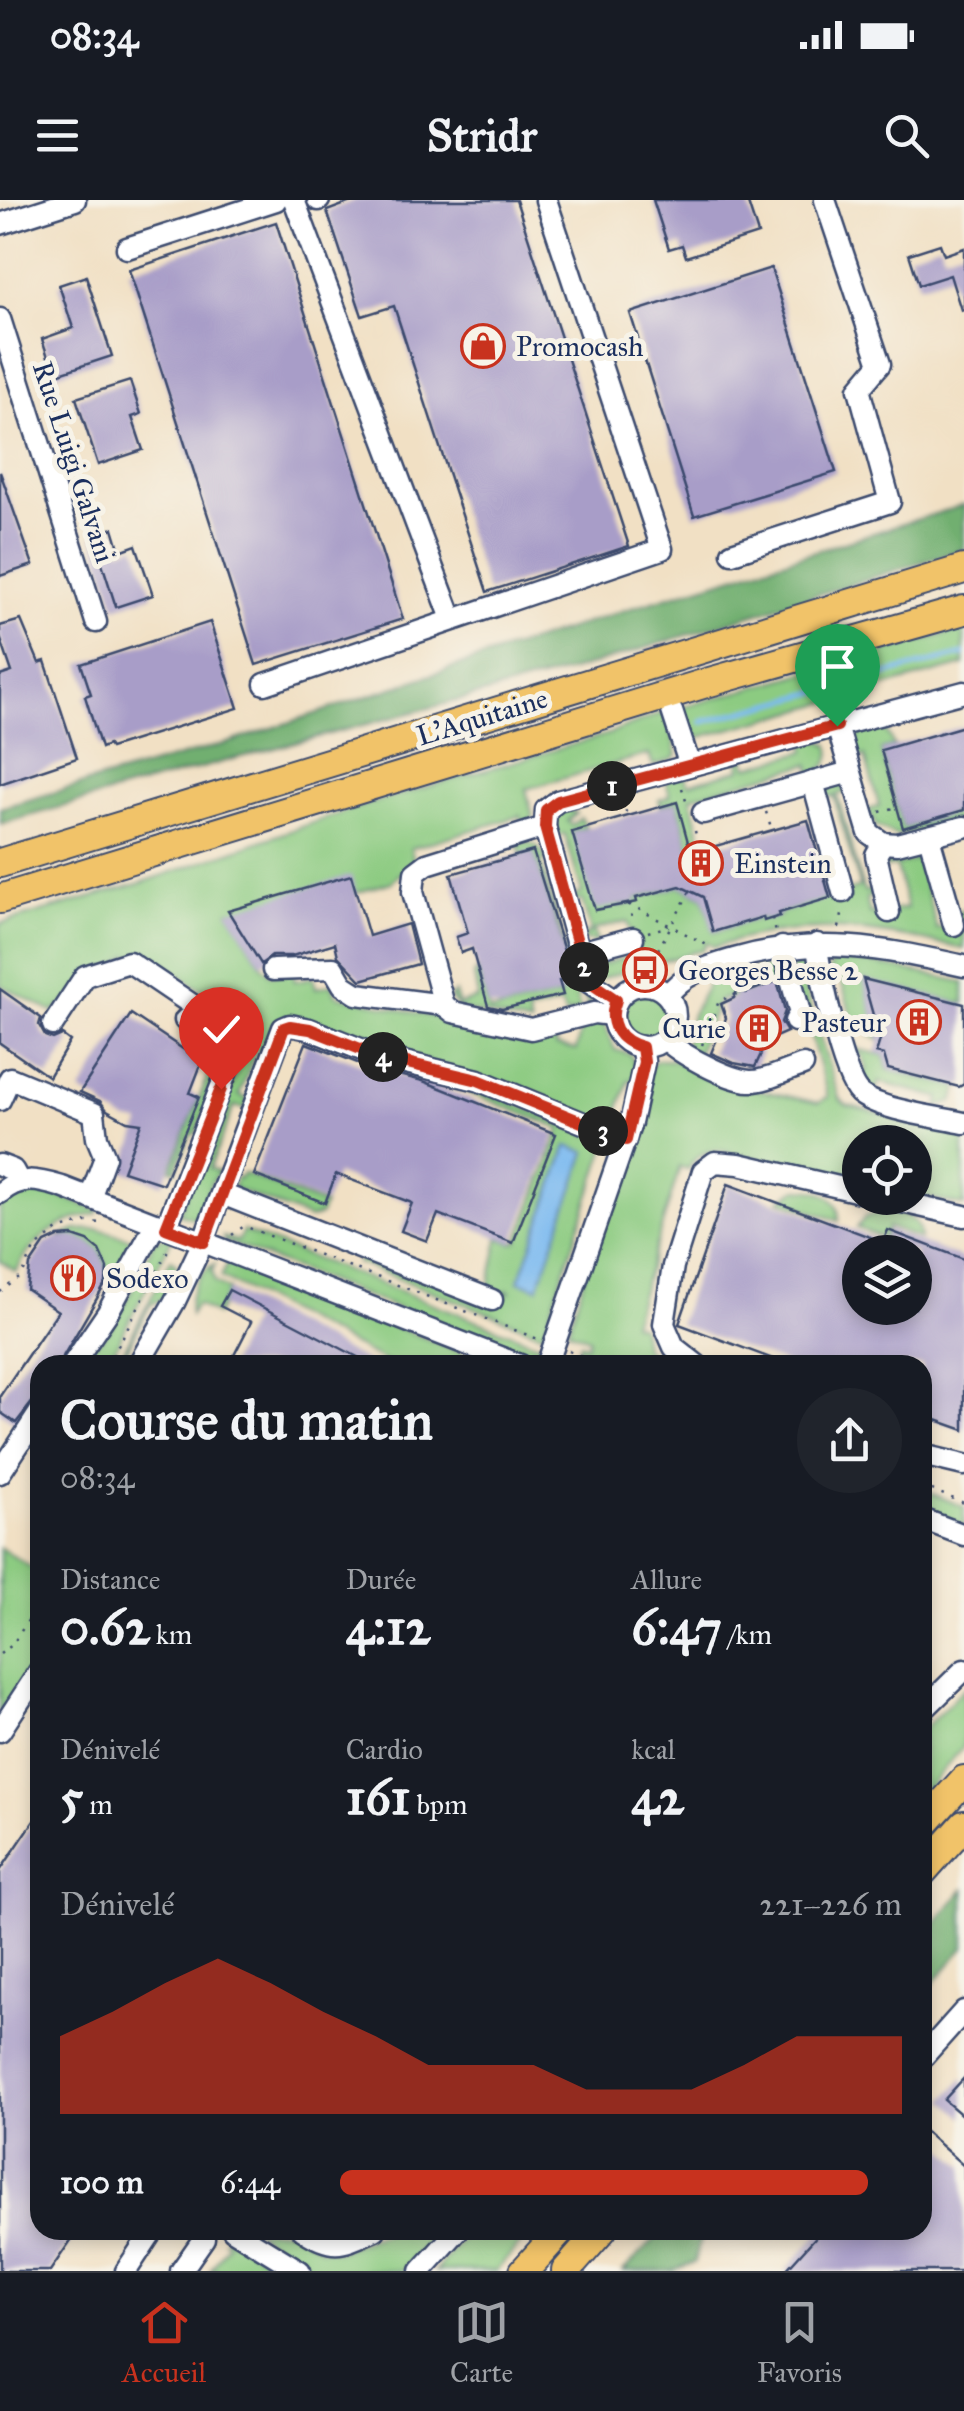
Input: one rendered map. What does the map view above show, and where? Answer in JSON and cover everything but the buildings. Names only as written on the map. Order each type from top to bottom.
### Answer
[{"type":"highway","name":"L'Aquitaine","points":[[0,863],[964,569]]},
{"type":"highway","name":"L'Aquitaine","points":[[0,899],[706,683],[964,610]]},
{"type":"highway","points":[[932,1815],[964,1780]]},
{"type":"highway","points":[[932,1861],[964,1826]]},
{"type":"highway","points":[[524,2271],[552,2240]]},
{"type":"highway","points":[[566,2271],[593,2240]]},
{"type":"street","points":[[0,224],[75,200]]},
{"type":"street","points":[[127,248],[276,200]]},
{"type":"street","points":[[294,200],[452,619]]},
{"type":"street","points":[[265,684],[662,549],[546,200]]},
{"type":"street","points":[[732,552],[890,502],[860,389],[880,364],[824,200]]},
{"type":"street","name":"Rue Luigi Galvani","points":[[0,320],[96,622]]},
{"type":"street","points":[[273,970],[333,968],[343,984],[358,994],[444,1006],[453,1012],[531,1029],[614,1007],[628,988],[645,984],[668,995],[673,1004],[674,1022],[665,1039],[642,1047],[624,1040],[617,1033],[614,1007],[588,981],[545,827],[546,810],[558,801],[689,763],[964,692]]},
{"type":"street","points":[[672,712],[689,763]]},
{"type":"street","points":[[837,726],[869,833],[883,843],[897,844],[964,827]]},
{"type":"street","points":[[702,812],[850,772]]},
{"type":"street","points":[[813,782],[843,892]]},
{"type":"street","points":[[444,1006],[413,892],[416,873],[427,864],[545,827]]},
{"type":"street","points":[[928,837],[954,925]]},
{"type":"street","points":[[883,843],[876,855],[890,912]]},
{"type":"street","points":[[580,952],[633,938]]},
{"type":"street","points":[[816,944],[851,1082],[870,1099],[963,1122]]},
{"type":"street","points":[[668,995],[680,978],[713,965],[816,944],[888,950],[964,966]]},
{"type":"street","points":[[782,948],[800,1012],[795,1021]]},
{"type":"street","points":[[52,1025],[85,976],[129,962],[243,1040],[234,1053],[165,1230],[79,1355]]},
{"type":"street","points":[[185,1020],[234,1053]]},
{"type":"street","points":[[144,1355],[204,1242],[284,1028],[310,1029],[378,1056],[478,1080],[626,1140]]},
{"type":"street","points":[[665,1039],[696,1059],[753,1082],[802,1065]]},
{"type":"street","points":[[550,1355],[626,1140],[644,1062],[642,1047]]},
{"type":"street","points":[[0,1100],[10,1078],[94,1113],[97,1138],[105,1157],[85,1196]]},
{"type":"street","points":[[685,1355],[674,1347],[664,1324],[673,1266],[703,1171],[715,1162],[739,1164],[842,1188]]},
{"type":"street","points":[[0,1164],[13,1170],[19,1181]]},
{"type":"street","points":[[0,1193],[19,1181],[41,1180],[479,1355]]},
{"type":"street","points":[[222,1194],[492,1300]]},
{"type":"street","points":[[932,1209],[964,1216]]},
{"type":"street","points":[[0,1473],[30,1427]]},
{"type":"street","points":[[932,1461],[964,1465]]},
{"type":"street","points":[[932,1522],[964,1536]]},
{"type":"street","points":[[932,1702],[964,1670]]},
{"type":"street","points":[[0,1731],[30,1685]]},
{"type":"street","points":[[932,2047],[964,2011]]},
{"type":"street","points":[[126,2271],[147,2240]]},
{"type":"street","points":[[181,2271],[203,2240]]},
{"type":"street","points":[[250,2240],[300,2271]]},
{"type":"street","points":[[321,2240],[330,2245],[351,2240]]},
{"type":"street","points":[[421,2271],[449,2240]]},
{"type":"path","points":[[644,964],[648,968],[690,891]]},
{"type":"path","points":[[628,904],[707,945]]},
{"type":"path","points":[[772,918],[774,927]]},
{"type":"path","points":[[633,938],[670,926]]},
{"type":"path","points":[[696,1059],[720,1002],[739,994],[731,974]]},
{"type":"path","points":[[0,1292],[22,1276],[34,1249],[58,1230],[86,1222],[111,1226]]},
{"type":"path","points":[[224,1231],[235,1234],[238,1227],[244,1226],[550,1355]]},
{"type":"path","points":[[112,1355],[165,1230]]},
{"type":"path","points":[[932,1490],[964,1503]]},
{"type":"path","points":[[0,1654],[12,1645],[30,1617]]},
{"type":"green space","points":[[964,505],[964,549],[575,670],[1,824],[0,808],[228,743],[637,606]]},
{"type":"green space","points":[[964,629],[964,665],[686,741],[676,709]]},
{"type":"green space","points":[[667,711],[677,755],[671,760],[653,766],[649,754],[526,789],[533,817],[524,827],[520,816],[411,848],[414,861],[392,882],[356,893],[229,911],[271,975],[292,971],[295,981],[313,977],[316,988],[332,984],[336,995],[439,1018],[441,1022],[531,1039],[558,1031],[556,1046],[576,1050],[582,1025],[604,1023],[615,1050],[630,1054],[636,1067],[613,1125],[296,1020],[266,1052],[257,1049],[239,1095],[248,1099],[245,1109],[234,1106],[210,1168],[219,1172],[197,1219],[179,1214],[247,1046],[258,1028],[157,960],[150,969],[129,955],[53,1012],[0,985],[0,924],[141,883],[355,808],[609,734]]},
{"type":"green space","points":[[878,726],[894,746],[881,750],[903,828],[964,811],[964,819],[897,836],[876,826],[868,810],[879,806],[865,756],[854,758],[854,746],[858,736]]},
{"type":"green space","points":[[817,739],[828,744],[831,754],[825,766],[813,775],[809,764],[691,797],[704,849],[691,853],[677,802],[661,806],[659,800],[670,796],[666,781],[684,772],[688,784],[741,769],[739,758],[744,756],[748,767],[806,751],[804,740]]},
{"type":"green space","points":[[840,784],[848,791],[837,795],[864,892],[875,889],[877,894],[866,898],[870,914],[907,908],[896,866],[885,868],[887,858],[895,854],[899,865],[914,860],[912,848],[922,848],[929,856],[918,860],[937,929],[949,926],[958,911],[964,910],[964,949],[869,932],[809,929],[714,947],[706,942],[702,950],[596,980],[591,966],[600,954],[604,964],[637,954],[627,921],[594,930],[597,942],[582,936],[591,932],[582,900],[572,902],[571,897],[582,893],[565,834],[554,837],[554,821],[565,808],[576,813],[568,821],[572,825],[581,818],[586,828],[572,832],[621,906],[680,886],[703,897],[714,932],[763,917],[765,920],[780,916],[779,913],[860,887],[834,796],[822,798],[826,788]]},
{"type":"green space","points":[[517,842],[535,845],[544,855],[546,860],[541,862],[566,950],[571,950],[583,990],[564,980],[572,977],[533,852],[521,854]]},
{"type":"green space","points":[[807,960],[813,975],[802,979],[839,1098],[846,1105],[925,1125],[842,1125],[842,1178],[718,1150],[704,1153],[689,1169],[680,1167],[632,1323],[641,1326],[644,1347],[653,1355],[596,1355],[578,1348],[580,1343],[587,1345],[589,1338],[568,1330],[650,1066],[657,1060],[675,1060],[709,1079],[818,1103],[828,1097],[808,1026],[798,1029],[791,962]]},
{"type":"green space","points":[[832,960],[876,964],[964,982],[964,1004],[864,980],[880,1040],[869,1035],[871,1024],[852,1018],[839,974],[828,977]]},
{"type":"green space","points":[[779,964],[785,994],[778,980],[744,992],[736,974]]},
{"type":"green space","points":[[478,970],[490,1012],[562,995],[561,986],[576,995],[581,1011],[565,1015],[561,1004],[528,1013],[531,1025],[459,1009],[450,997],[455,993],[459,1005],[478,998],[474,975]]},
{"type":"green space","points":[[727,977],[735,995],[718,1001],[697,1054],[684,1048],[692,1014],[709,982]]},
{"type":"green space","points":[[644,993],[660,1000],[667,1016],[660,1032],[644,1039],[628,1032],[621,1016],[628,1000]]},
{"type":"green space","points":[[856,1049],[884,1055],[888,1070],[959,1087],[954,1101],[938,1107],[940,1098],[879,1082],[875,1093],[872,1092],[856,1074],[867,1070],[862,1054],[852,1057]]},
{"type":"green space","points":[[211,1068],[218,1075],[196,1133],[190,1136],[176,1170],[171,1169]]},
{"type":"green space","points":[[410,1069],[472,1085],[604,1141],[606,1147],[543,1334],[357,1263],[359,1257],[499,1297],[510,1292],[498,1295],[489,1287],[499,1238],[518,1241],[561,1129]]},
{"type":"green space","points":[[932,1127],[964,1135],[964,1206],[932,1199]]},
{"type":"green space","points":[[243,1173],[324,1205],[320,1215],[310,1219],[233,1188],[236,1177]]},
{"type":"green space","points":[[36,1188],[98,1210],[49,1232],[30,1249],[16,1272],[0,1261],[0,1205],[16,1193]]},
{"type":"green space","points":[[797,1189],[827,1195],[836,1205],[839,1221],[780,1200]]},
{"type":"green space","points":[[905,1215],[914,1221],[919,1235],[888,1227],[884,1235],[875,1235],[857,1228],[865,1217]]},
{"type":"green space","points":[[99,1229],[141,1242],[114,1282],[107,1280],[104,1260],[94,1246],[78,1238],[58,1237],[76,1230]]},
{"type":"green space","points":[[243,1231],[544,1346],[533,1354],[518,1355],[224,1241],[223,1237],[238,1241]]},
{"type":"green space","points":[[172,1239],[111,1355],[88,1355],[120,1314],[154,1241]]},
{"type":"green space","points":[[171,1259],[177,1265],[164,1298],[150,1305],[121,1355]]},
{"type":"green space","points":[[228,1262],[463,1355],[373,1355],[221,1277]]},
{"type":"green space","points":[[215,1264],[215,1282],[229,1290],[216,1315],[196,1304],[190,1315],[195,1285],[203,1272]]},
{"type":"green space","points":[[932,1494],[964,1507],[964,1526],[932,1514]]},
{"type":"green space","points":[[0,1548],[30,1567],[30,1669],[0,1713]]},
{"type":"green space","points":[[964,1688],[964,1746],[932,1783],[932,1721]]},
{"type":"green space","points":[[964,1889],[964,1948],[932,1985],[932,1926]]},
{"type":"green space","points":[[232,2240],[267,2260],[250,2271],[210,2271],[228,2244],[224,2241]]},
{"type":"green space","points":[[269,2240],[307,2240],[321,2249],[338,2251],[366,2240],[425,2240],[427,2245],[402,2271],[318,2271]]},
{"type":"green space","points":[[461,2240],[523,2240],[496,2271],[435,2271]]},
{"type":"green space","points":[[654,2240],[701,2240],[695,2262],[672,2271],[623,2271]]},
{"type":"water","points":[[567,1146],[586,1152],[538,1288],[519,1281]]},
{"type":"waterway","points":[[702,722],[964,654]]},
{"type":"tunnel","points":[[652,646],[670,705]]},
{"type":"place","name":"Promocash","points":[[483,346]]},
{"type":"place","name":"Einstein","points":[[701,863]]},
{"type":"place","name":"Georges Besse 2","points":[[645,970]]},
{"type":"place","name":"Pasteur","points":[[919,1022]]},
{"type":"place","name":"Curie","points":[[759,1028]]},
{"type":"place","name":"Sodexo","points":[[73,1278]]},
{"type":"route","points":[[221,1089],[166,1228],[204,1242],[284,1028],[290,1026],[310,1029],[378,1056],[478,1080],[626,1140],[644,1062],[642,1047],[632,1045],[617,1033],[612,1014],[616,1000],[588,981],[545,827],[546,810],[558,801],[689,763],[837,726]]}]
